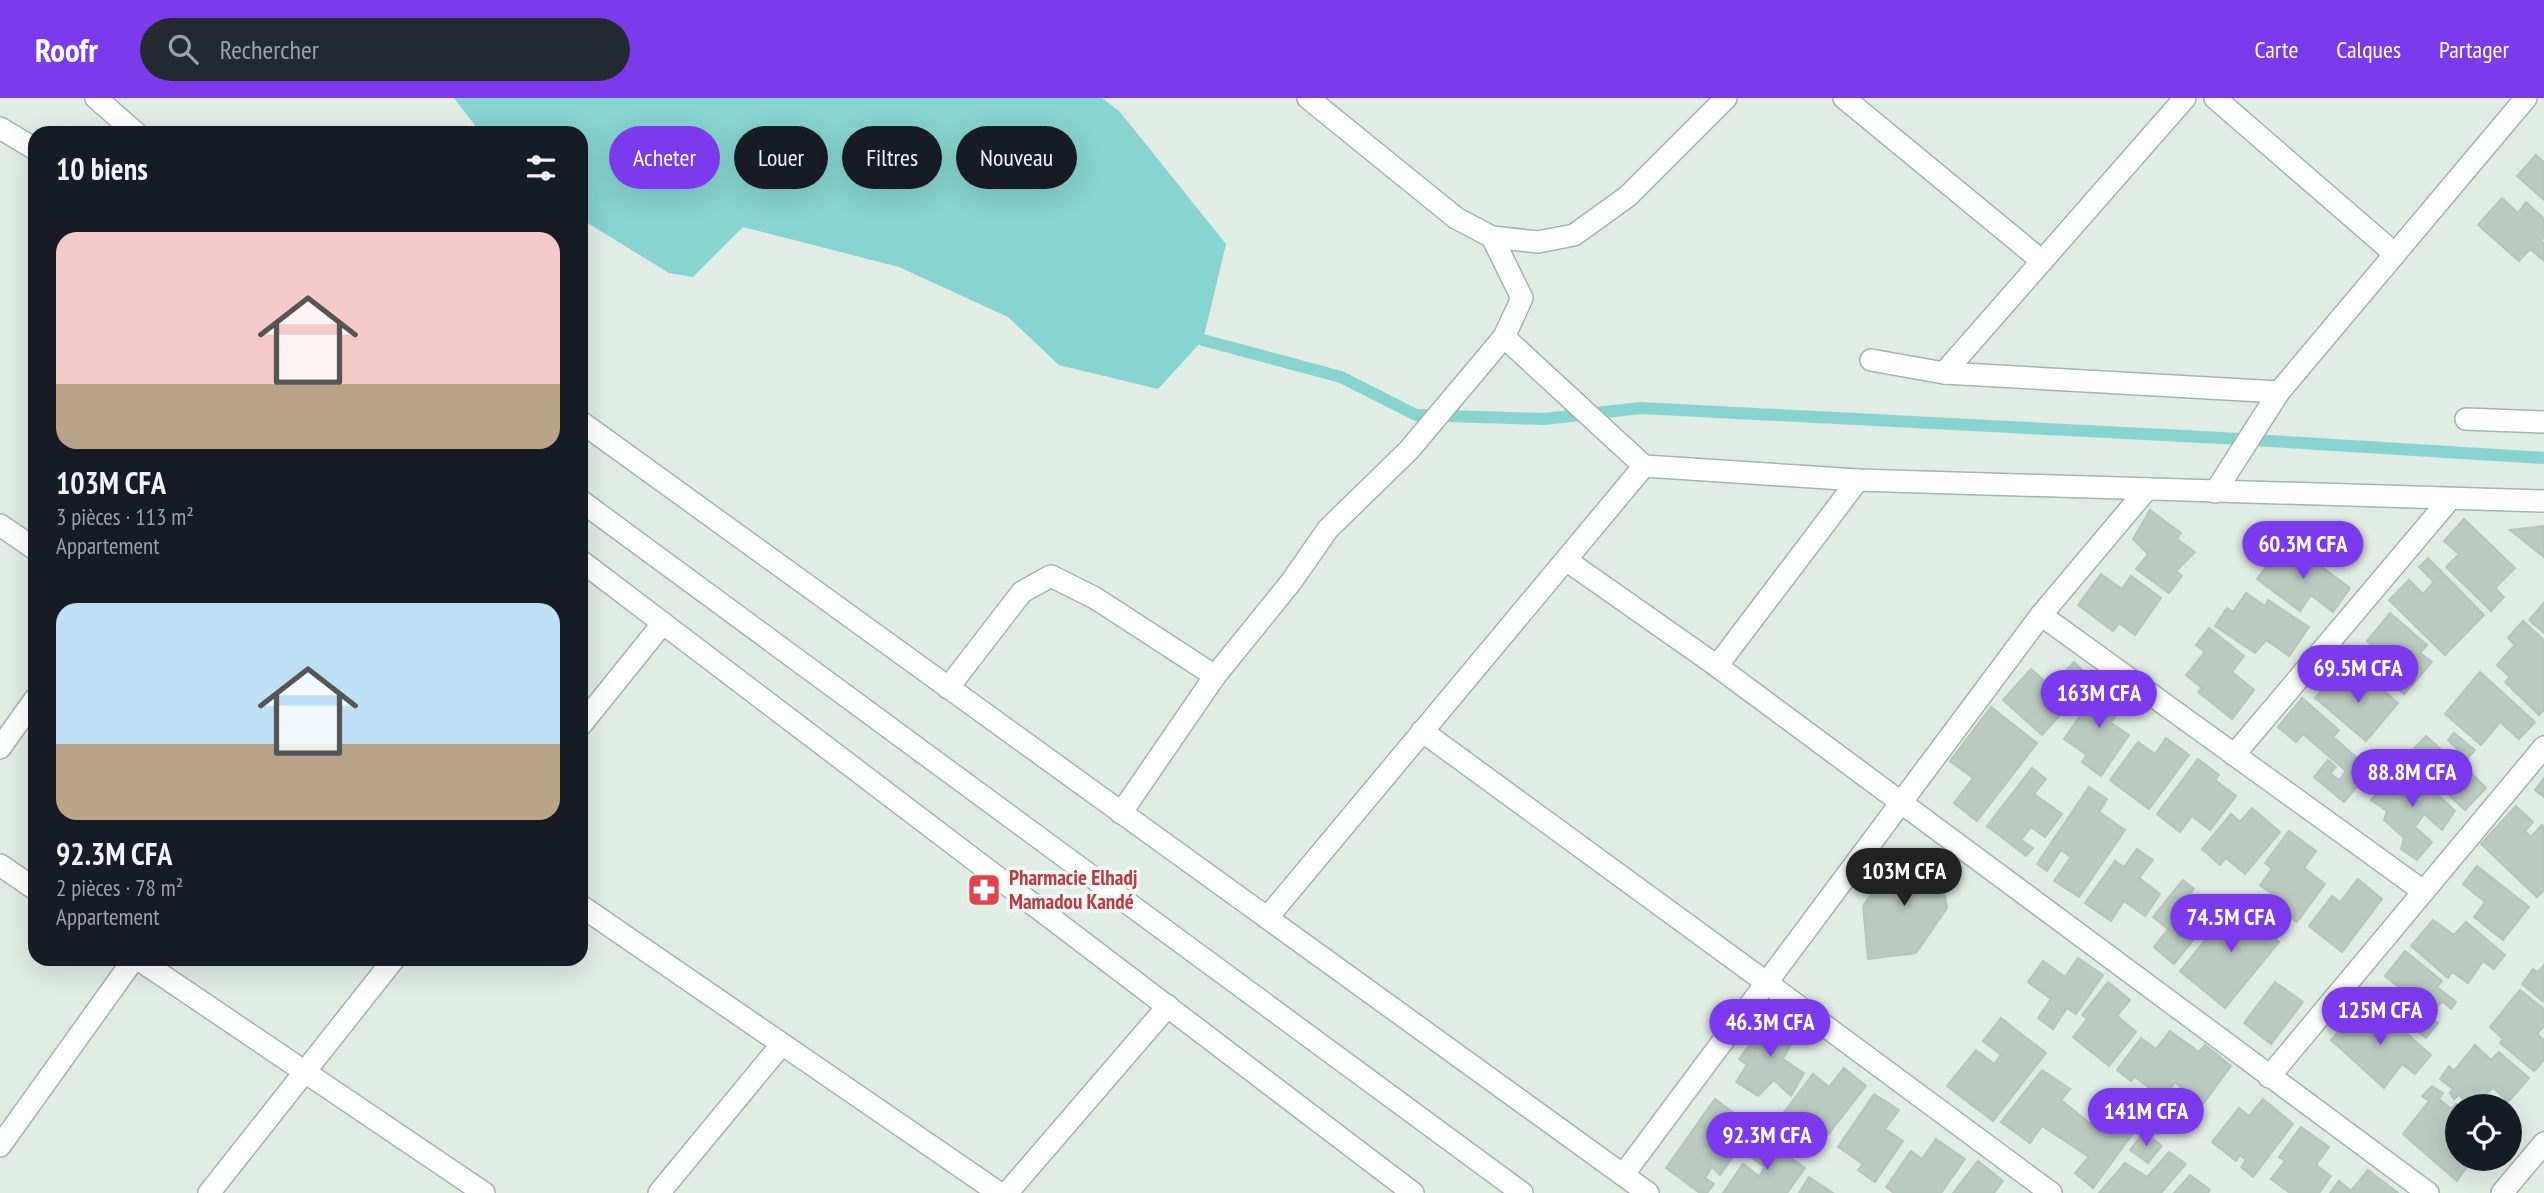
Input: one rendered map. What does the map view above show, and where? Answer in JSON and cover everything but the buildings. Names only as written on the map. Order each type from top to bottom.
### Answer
[{"type":"street","points":[[96,98],[128,126]]},
{"type":"street","points":[[1321,101],[1456,218],[1492,237],[1538,242],[1574,235],[1628,196],[1726,98]]},
{"type":"street","points":[[1844,98],[2042,261]]},
{"type":"street","points":[[1944,373],[2185,98]]},
{"type":"street","points":[[2215,98],[2395,254]]},
{"type":"street","points":[[2215,492],[2278,392],[2526,98]]},
{"type":"street","points":[[0,128],[28,145]]},
{"type":"street","points":[[1121,813],[1215,676],[1291,582],[1328,529],[1409,450],[1504,337],[1522,298],[1492,237]]},
{"type":"street","points":[[1504,337],[1644,466],[1858,480],[2544,502]]},
{"type":"street","points":[[1871,360],[1944,373],[2278,392]]},
{"type":"street","points":[[2466,419],[2544,422]]},
{"type":"street","points":[[588,427],[1648,1193]]},
{"type":"street","points":[[1266,918],[1644,466]]},
{"type":"street","points":[[1717,666],[1858,480]]},
{"type":"street","points":[[1623,1175],[2041,615],[2147,489]]},
{"type":"street","points":[[2234,755],[2450,499]]},
{"type":"street","points":[[588,506],[1522,1193]]},
{"type":"street","points":[[0,525],[28,544]]},
{"type":"street","points":[[1566,560],[1717,666],[2428,1193]]},
{"type":"street","points":[[588,567],[1413,1193]]},
{"type":"street","points":[[948,688],[1022,592],[1051,576],[1095,598],[1215,676]]},
{"type":"street","points":[[2041,615],[2423,891]]},
{"type":"street","points":[[588,716],[663,623]]},
{"type":"street","points":[[0,748],[28,709]]},
{"type":"street","points":[[1422,732],[2051,1193]]},
{"type":"street","points":[[2269,1077],[2544,747]]},
{"type":"street","points":[[0,865],[28,884]]},
{"type":"street","points":[[588,911],[782,1044],[1010,1191],[1168,1006]]},
{"type":"street","points":[[0,1146],[131,966]]},
{"type":"street","points":[[146,966],[484,1193]]},
{"type":"street","points":[[209,1193],[388,966]]},
{"type":"street","points":[[659,1193],[782,1044]]},
{"type":"street","points":[[2502,1193],[2544,1143]]},
{"type":"water","points":[[454,98],[1102,98],[1120,112],[1226,244],[1203,340],[1158,389],[1059,365],[1008,317],[899,267],[743,227],[693,277],[669,273],[588,223],[588,126],[476,126]]},
{"type":"waterway","points":[[1203,340],[1341,377],[1416,415],[1544,419],[1641,408],[2222,438],[2544,458]]},
{"type":"place","name":"Pharmacie Elhadj Mamadou Kandé","points":[[984,890]]}]
